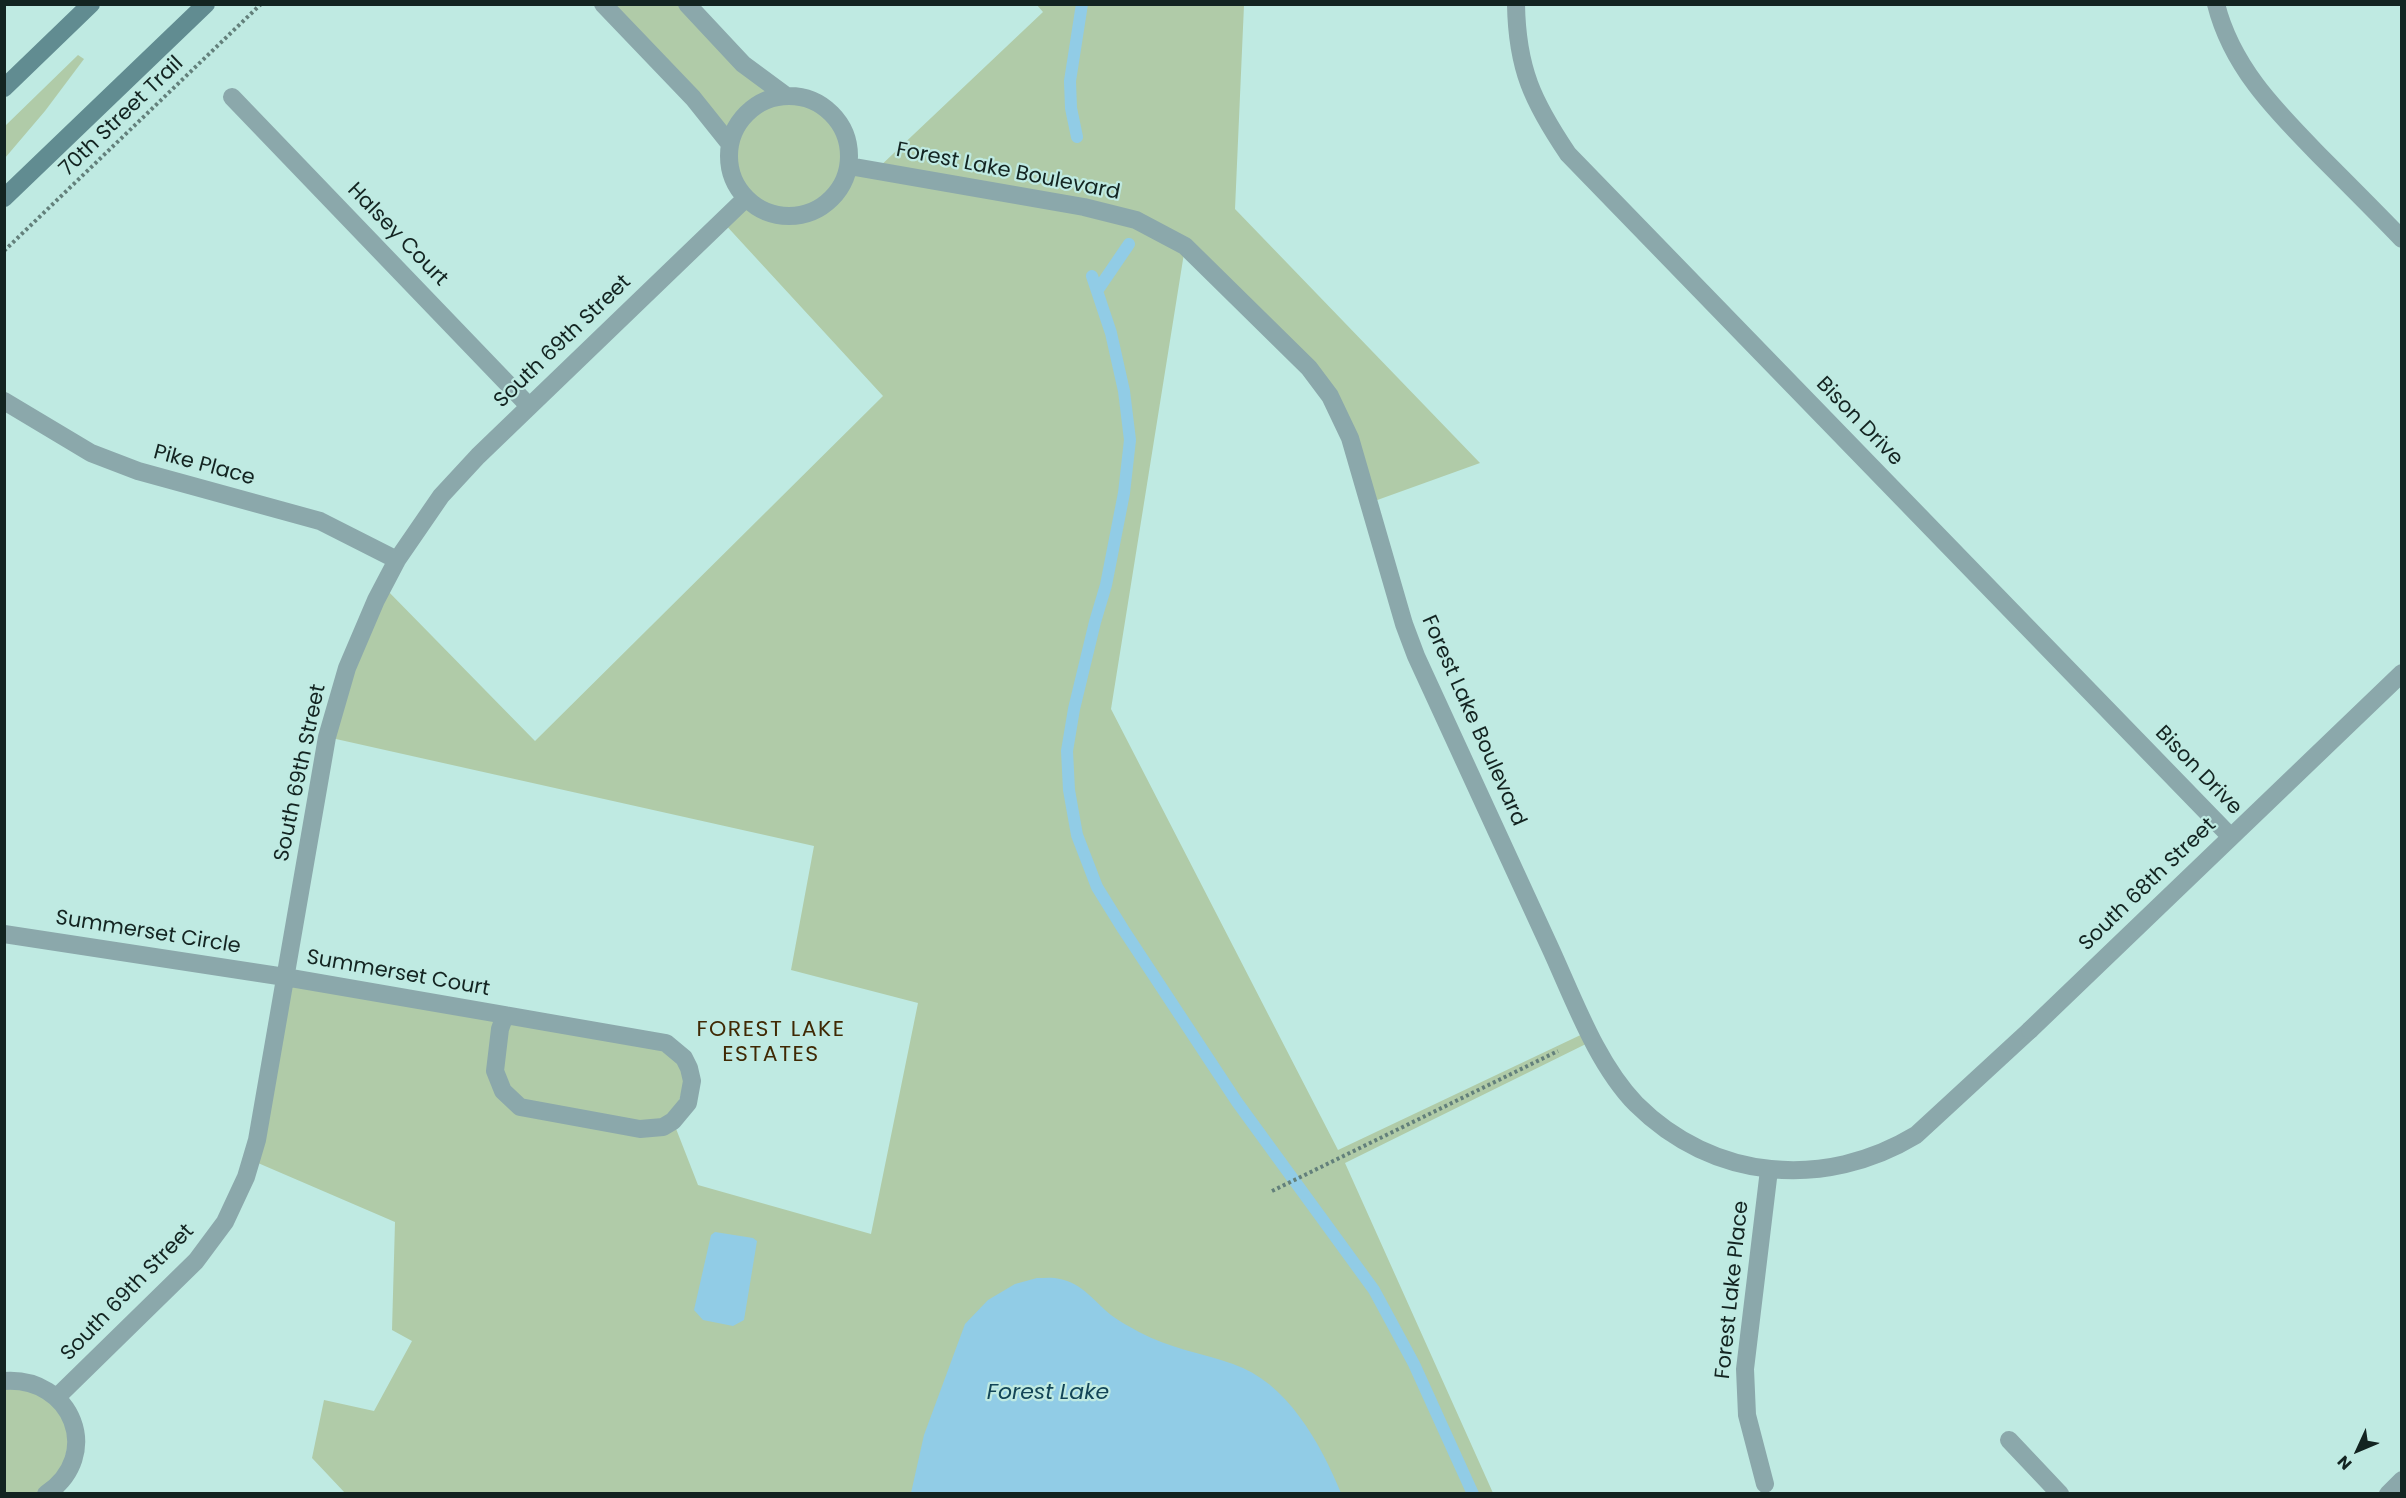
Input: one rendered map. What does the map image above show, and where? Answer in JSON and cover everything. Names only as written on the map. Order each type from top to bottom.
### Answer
[{"type":"main road","points":[[4,88],[91,4]]},
{"type":"main road","points":[[4,198],[206,4]]},
{"type":"street","points":[[603,4],[693,98],[729,143]]},
{"type":"street","points":[[687,4],[743,64],[785,95]]},
{"type":"street","name":"Bison Drive","points":[[1516,4],[1516,35],[1524,70],[1542,114],[1568,154],[2231,837]]},
{"type":"street","points":[[2216,4],[2220,21],[2245,72],[2273,108],[2402,239]]},
{"type":"street","points":[[785,95],[813,100],[834,116],[847,140],[849,166],[845,179],[829,202],[804,215],[790,217],[758,208],[746,198],[737,188],[728,159],[729,143],[735,127],[745,114],[771,97],[785,95]]},
{"type":"street","name":"Halsey Court","points":[[232,97],[529,405]]},
{"type":"street","name":"Forest Lake Boulevard","points":[[849,166],[1084,207],[1136,220],[1185,246],[1309,368],[1330,396],[1350,438],[1404,624],[1416,656],[1584,1021],[1613,1075],[1636,1104],[1664,1128],[1695,1147],[1729,1161],[1768,1170],[1815,1170],[1851,1164],[1897,1146],[1931,1123],[2030,1030]]},
{"type":"street","name":"South 69th Street","points":[[57,1397],[196,1261],[225,1222],[246,1177],[257,1140],[327,737],[347,668],[376,600],[397,561],[441,496],[529,405],[746,198]]},
{"type":"street","name":"Pike Place","points":[[4,401],[92,453],[138,471],[320,521],[397,561]]},
{"type":"street","name":"South 68th Street","points":[[2030,1030],[2402,673]]},
{"type":"street","name":"Summerset Circle","points":[[4,934],[285,977]]},
{"type":"street","name":"Summerset Court","points":[[285,977],[505,1015],[666,1043],[684,1058],[689,1068],[692,1081],[688,1103],[673,1121],[663,1127],[640,1129],[520,1107],[503,1091],[495,1071],[500,1029],[505,1015]]},
{"type":"street","name":"Forest Lake Place","points":[[1765,1484],[1747,1415],[1745,1369],[1768,1170]]},
{"type":"street","points":[[4,1382],[21,1380],[40,1386],[57,1397],[69,1413],[76,1432],[76,1451],[70,1470],[56,1491]]},
{"type":"street","points":[[2009,1440],[2060,1494]]},
{"type":"street","points":[[2388,1494],[2402,1480]]},
{"type":"path","name":"70th Street Trail","points":[[4,251],[261,4]]},
{"type":"path","points":[[1272,1191],[1558,1051]]},
{"type":"green space","points":[[603,5],[687,5],[785,95],[813,100],[834,116],[847,140],[849,166],[876,170],[1043,12],[1037,5],[1244,5],[1235,209],[1480,463],[1369,503],[1330,396],[1185,247],[1111,709],[1338,1150],[1589,1031],[1594,1040],[1345,1163],[1493,1493],[345,1493],[312,1458],[324,1400],[374,1411],[412,1341],[392,1330],[395,1222],[251,1160],[285,977],[666,1043],[689,1068],[673,1121],[698,1185],[871,1234],[918,1003],[791,970],[814,846],[327,737],[383,586],[535,741],[883,396],[722,221],[745,198],[732,172],[729,142]]},
{"type":"green space","points":[[78,55],[84,59],[45,111],[5,158],[5,126]]},
{"type":"green space","points":[[5,1381],[40,1386],[73,1425],[58,1486],[65,1493],[5,1494]]},
{"type":"water","points":[[715,1232],[753,1238],[757,1241],[744,1320],[733,1326],[703,1320],[694,1310],[711,1235]]},
{"type":"water","name":"Forest Lake","points":[[1037,1278],[1054,1278],[1075,1284],[1114,1317],[1150,1338],[1233,1364],[1270,1385],[1286,1400],[1312,1435],[1341,1493],[911,1493],[924,1435],[965,1324],[988,1300],[1015,1284]]},
{"type":"waterway","points":[[1077,137],[1071,108],[1070,81],[1082,4]]},
{"type":"waterway","points":[[1097,291],[1129,244]]},
{"type":"waterway","points":[[1092,276],[1111,333],[1124,391],[1130,440],[1124,493],[1106,585],[1074,709],[1067,751],[1069,790],[1077,835],[1097,887],[1123,929],[1237,1102],[1374,1290],[1414,1364],[1473,1494]]},
{"type":"district","name":"FOREST LAKE ESTATES","points":[[771,1042]]}]
